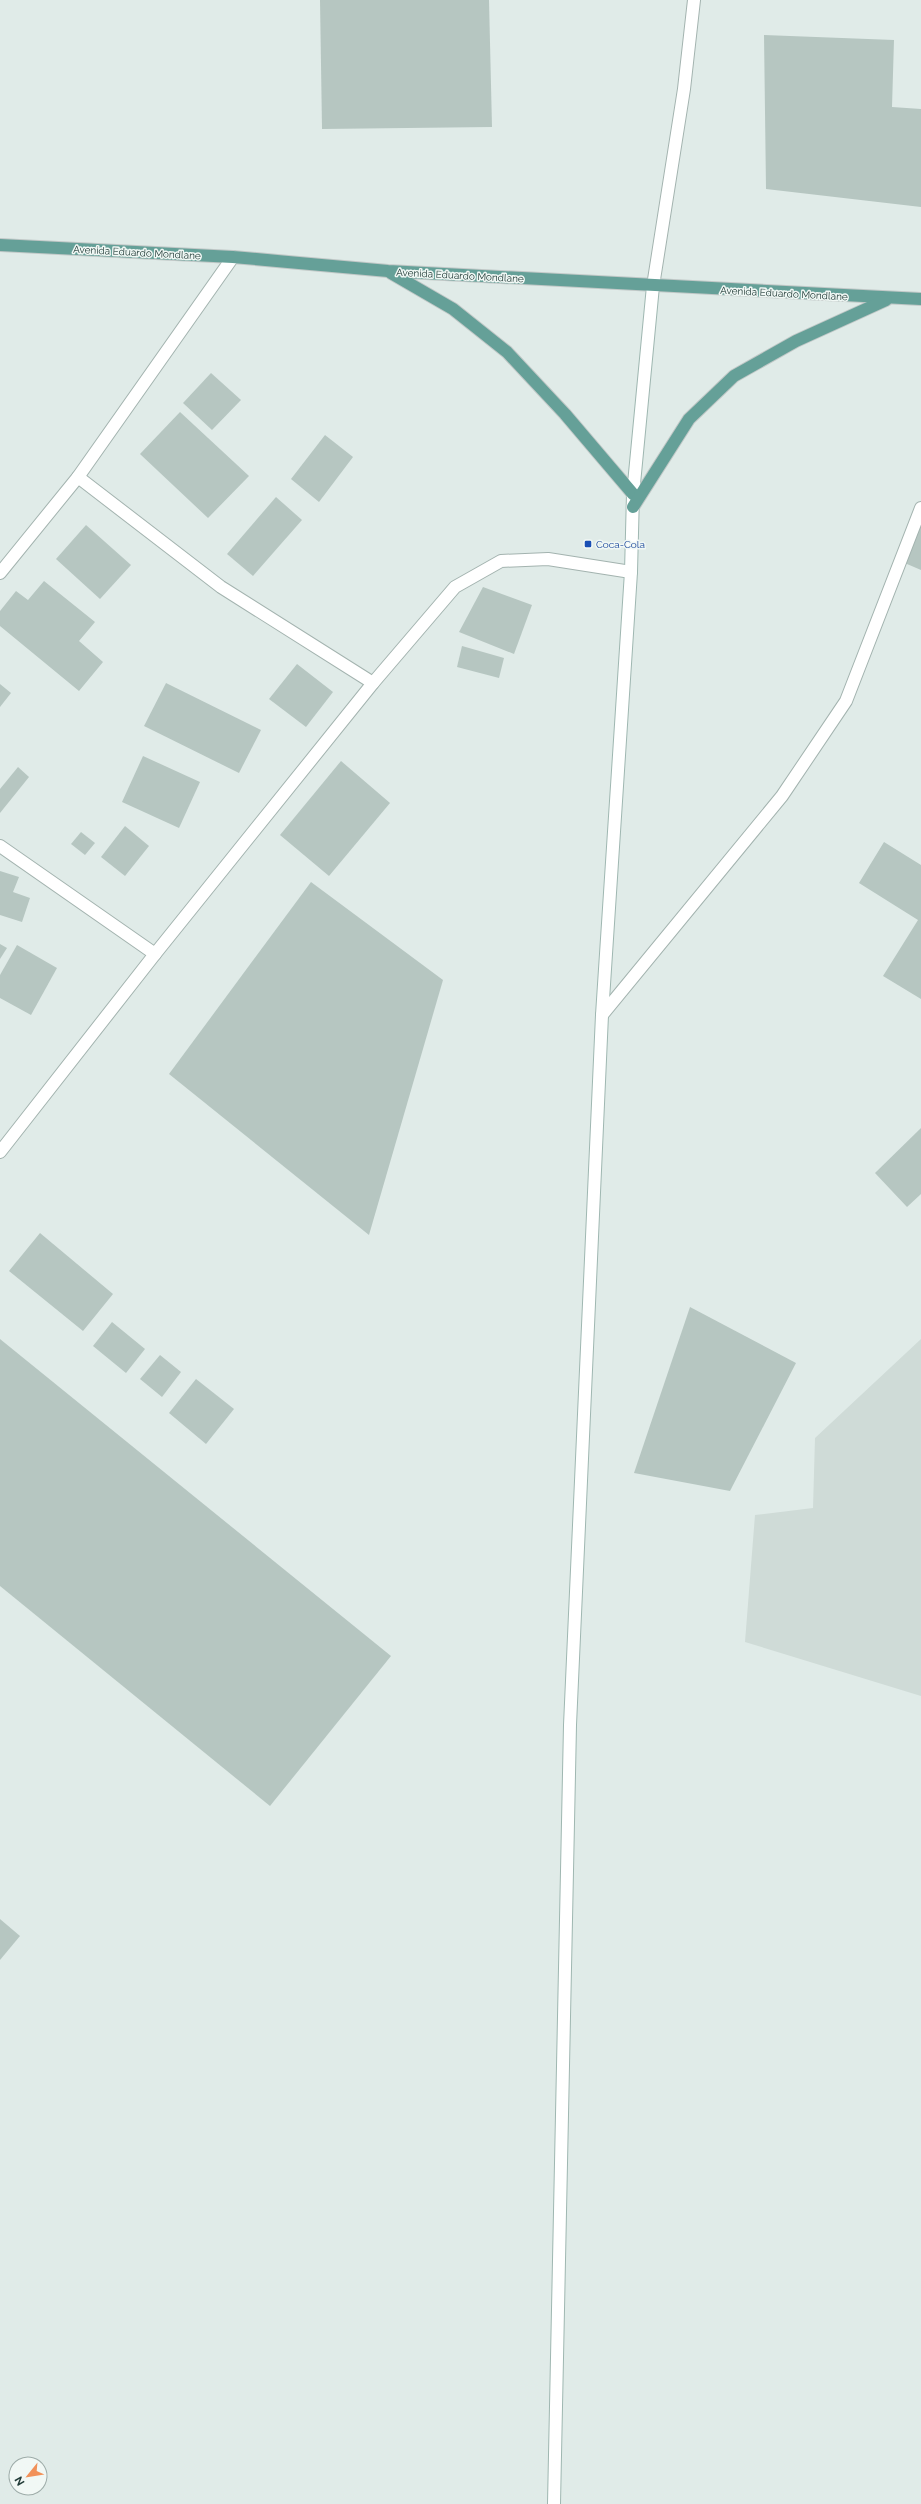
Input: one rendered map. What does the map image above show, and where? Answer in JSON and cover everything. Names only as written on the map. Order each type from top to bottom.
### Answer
[{"type":"main road","points":[[554,2504],[570,1725],[602,1015],[631,572],[633,494],[653,286],[684,88],[694,0]]},
{"type":"main road","name":"Avenida Eduardo Mondlane","points":[[0,245],[233,257],[388,271],[921,299]]},
{"type":"main road","points":[[0,573],[78,477],[233,257]]},
{"type":"main road","points":[[388,271],[453,310],[507,352],[565,414],[633,494]]},
{"type":"main road","points":[[633,507],[690,418],[734,376],[796,341],[889,298]]},
{"type":"main road","points":[[78,477],[222,588],[373,683]]},
{"type":"main road","points":[[602,1015],[782,796],[846,701],[921,508]]},
{"type":"main road","points":[[0,1152],[155,954],[373,683],[455,587],[501,561],[548,560],[631,572]]},
{"type":"main road","points":[[0,846],[155,954]]},
{"type":"shaded area","points":[[921,1339],[921,1696],[745,1642],[755,1515],[813,1508],[815,1438]]},
{"type":"building","points":[[320,0],[489,0],[492,127],[322,129]]},
{"type":"building","points":[[764,35],[894,40],[892,107],[921,109],[921,207],[766,189]]},
{"type":"building","points":[[211,373],[241,400],[212,430],[183,403]]},
{"type":"building","points":[[180,412],[249,476],[208,518],[140,454]]},
{"type":"building","points":[[325,435],[353,457],[319,502],[291,479]]},
{"type":"building","points":[[276,497],[302,520],[253,576],[227,554]]},
{"type":"building","points":[[921,521],[921,570],[900,561]]},
{"type":"building","points":[[86,525],[131,565],[100,599],[56,559]]},
{"type":"building","points":[[44,581],[95,622],[79,641],[103,662],[79,691],[0,626],[0,611],[16,591],[28,600]]},
{"type":"building","points":[[483,587],[532,605],[514,654],[459,632]]},
{"type":"building","points":[[462,646],[504,658],[499,678],[457,667]]},
{"type":"building","points":[[297,664],[333,692],[306,727],[269,699]]},
{"type":"building","points":[[166,683],[261,730],[239,773],[144,726]]},
{"type":"building","points":[[0,684],[11,693],[0,707]]},
{"type":"building","points":[[143,756],[200,782],[179,828],[122,802]]},
{"type":"building","points":[[341,761],[390,803],[329,876],[280,835]]},
{"type":"building","points":[[18,767],[29,777],[0,813],[0,789]]},
{"type":"building","points":[[125,826],[149,846],[125,876],[101,857]]},
{"type":"building","points":[[81,832],[95,843],[85,855],[71,844]]},
{"type":"building","points":[[884,842],[921,865],[921,999],[883,976],[918,920],[859,883]]},
{"type":"building","points":[[0,871],[19,877],[13,892],[30,898],[22,922],[0,915]]},
{"type":"building","points":[[311,882],[443,980],[369,1235],[169,1074]]},
{"type":"building","points":[[0,944],[7,948],[0,959]]},
{"type":"building","points":[[17,945],[57,968],[31,1015],[0,998],[0,975]]},
{"type":"building","points":[[921,1128],[921,1194],[907,1207],[875,1173]]},
{"type":"building","points":[[40,1233],[113,1294],[83,1331],[9,1271]]},
{"type":"building","points":[[690,1307],[796,1363],[730,1491],[634,1473]]},
{"type":"building","points":[[112,1322],[145,1349],[126,1373],[93,1346]]},
{"type":"building","points":[[0,1339],[391,1656],[270,1806],[0,1586]]},
{"type":"building","points":[[160,1355],[181,1372],[162,1397],[140,1379]]},
{"type":"building","points":[[196,1379],[234,1409],[206,1444],[169,1413]]},
{"type":"building","points":[[0,1919],[20,1936],[0,1960]]},
{"type":"place","name":"Coca-Cola","points":[[588,544]]}]
